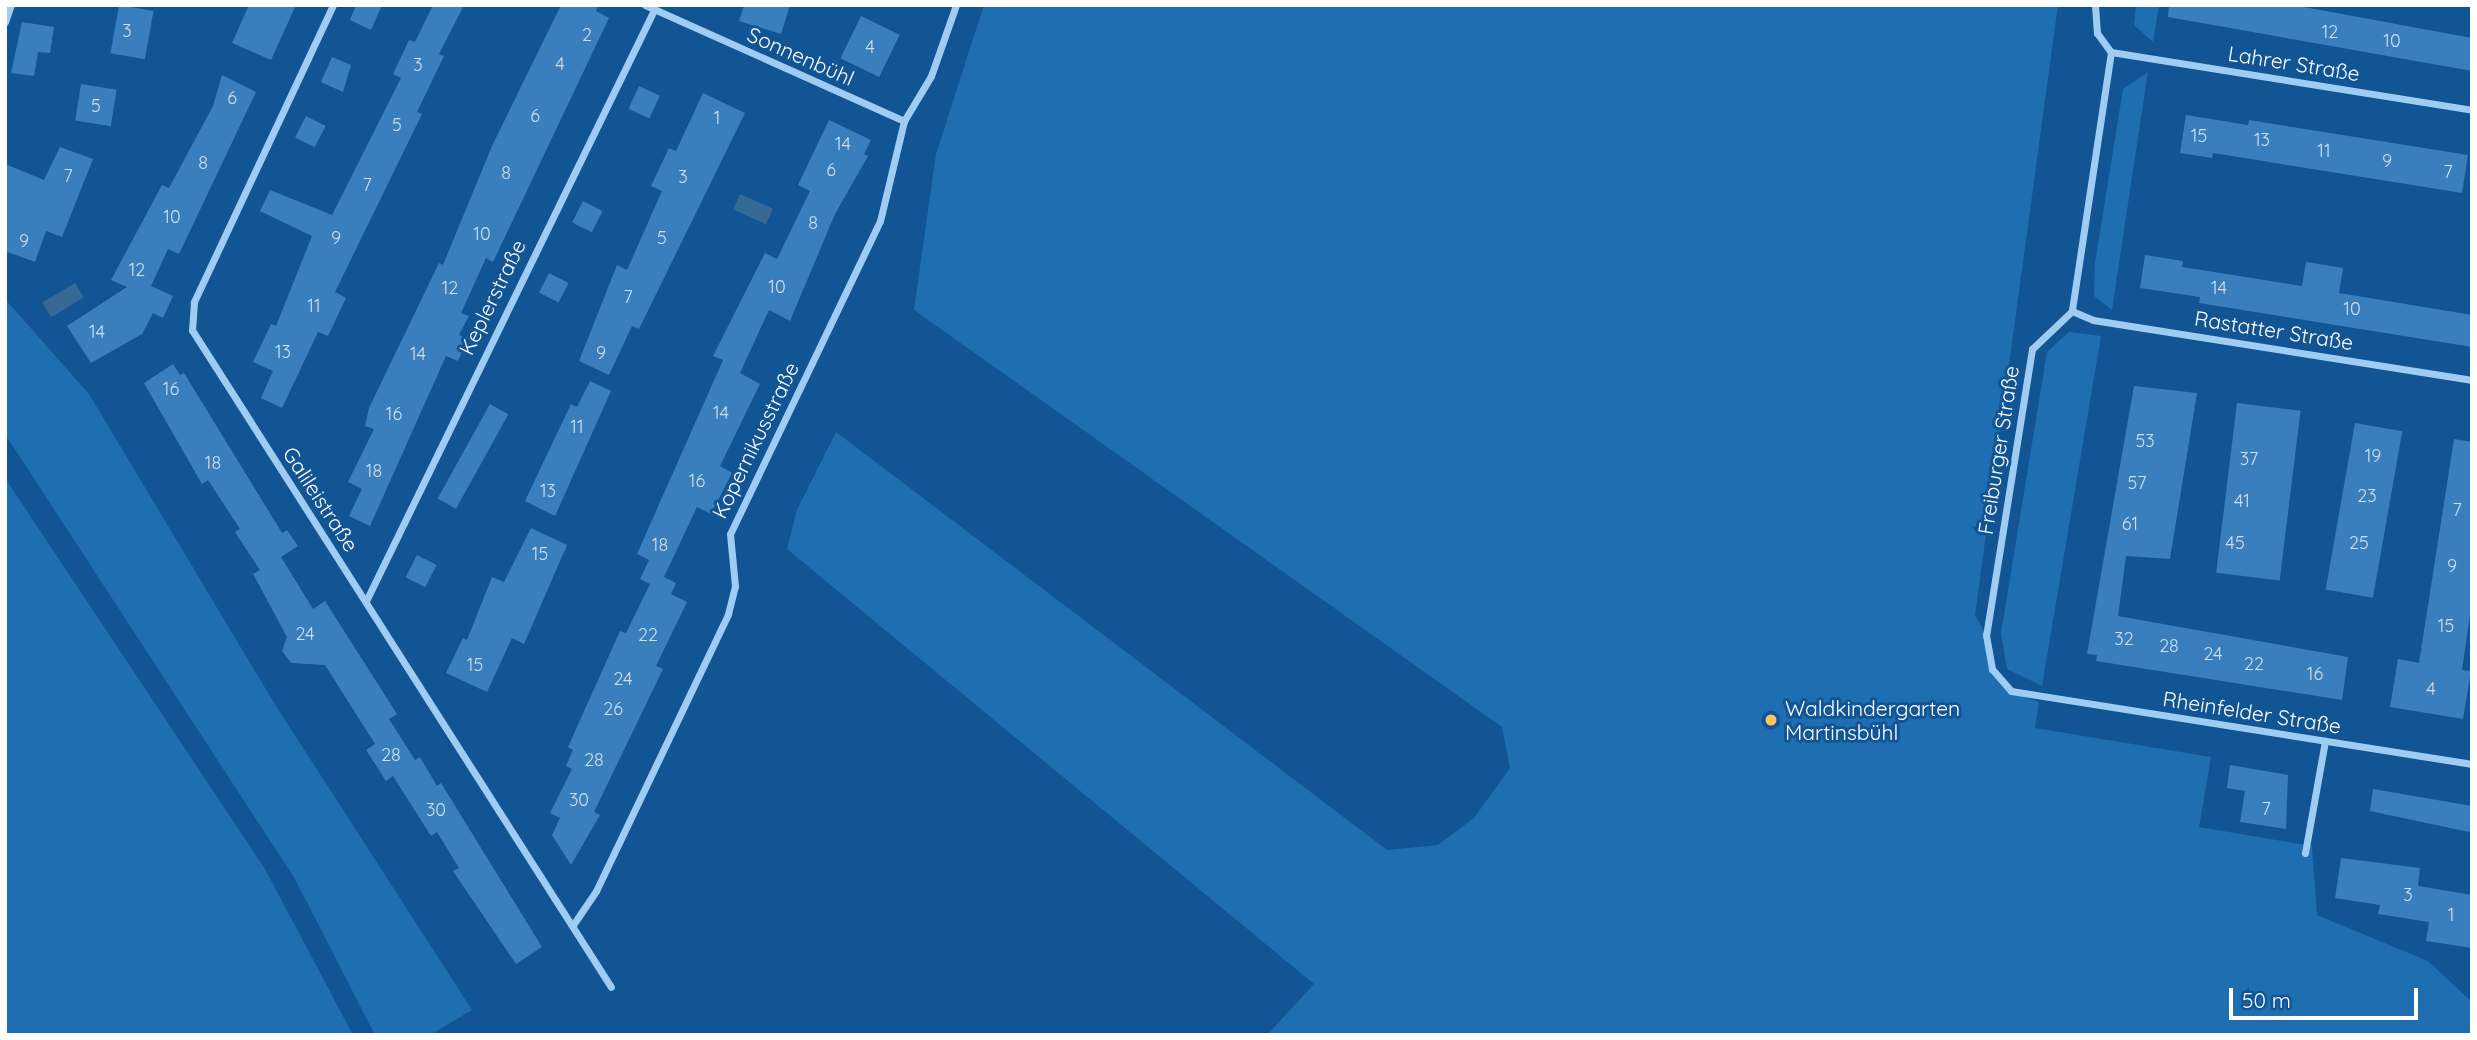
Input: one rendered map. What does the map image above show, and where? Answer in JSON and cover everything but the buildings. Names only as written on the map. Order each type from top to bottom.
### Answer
[{"type":"street","points":[[5,22],[11,5]]},
{"type":"street","name":"Galileistraße","points":[[333,5],[194,302],[192,330],[611,988]]},
{"type":"street","name":"Sonnenbühl","points":[[645,5],[904,121]]},
{"type":"street","name":"Kopernikusstraße","points":[[573,925],[596,891],[728,614],[735,586],[730,534],[880,221],[904,121],[931,76],[956,5]]},
{"type":"street","points":[[2072,311],[2111,52],[2097,33],[2095,5]]},
{"type":"street","name":"Keplerstraße","points":[[366,601],[654,10]]},
{"type":"street","name":"Lahrer Straße","points":[[2111,52],[2472,110]]},
{"type":"street","name":"Rastatter Straße","points":[[2072,311],[2093,320],[2472,380]]},
{"type":"street","name":"Freiburger Straße","points":[[2027,695],[2011,691],[1992,669],[1986,635],[2032,349],[2072,311]]},
{"type":"street","name":"Rheinfelder Straße","points":[[2027,695],[2472,764]]},
{"type":"street","points":[[2305,853],[2325,741]]},
{"type":"shaded area","points":[[984,5],[2058,5],[1975,615],[1986,635],[1992,669],[2011,691],[2039,702],[2035,728],[2211,757],[2199,827],[2312,846],[2317,915],[2428,961],[2472,1002],[2472,1035],[1267,1035],[1314,984],[787,549],[797,510],[836,432],[1387,850],[1438,845],[1474,818],[1510,768],[1502,727],[914,310],[936,154]]},
{"type":"shaded area","points":[[2136,5],[2159,5],[2153,42],[2134,25]]},
{"type":"shaded area","points":[[2148,72],[2112,310],[2094,296],[2095,263],[2123,89]]},
{"type":"shaded area","points":[[740,194],[773,209],[766,224],[733,210]]},
{"type":"shaded area","points":[[75,283],[84,298],[51,317],[42,303]]},
{"type":"shaded area","points":[[5,299],[89,394],[276,706],[472,1010],[430,1035],[375,1035],[295,879],[5,434]]},
{"type":"shaded area","points":[[2069,332],[2101,336],[2042,686],[2007,669],[2001,633],[2047,352]]},
{"type":"shaded area","points":[[5,478],[265,869],[353,1035],[5,1035]]},
{"type":"place","name":"Waldkindergarten Martinsbühl","points":[[1771,720]]}]
